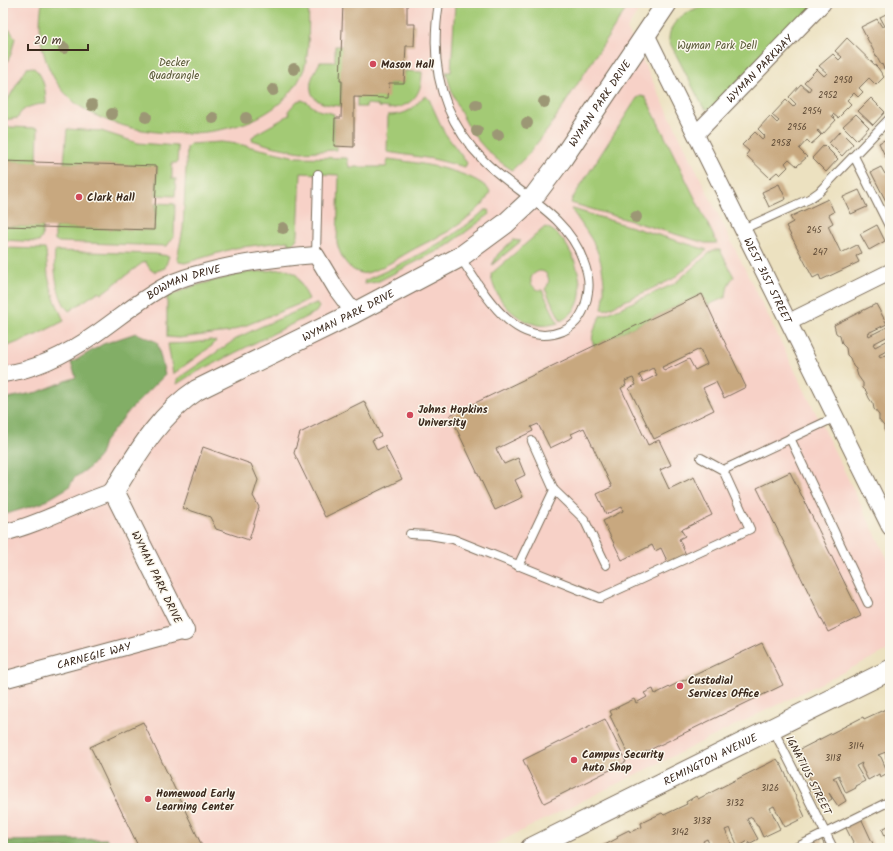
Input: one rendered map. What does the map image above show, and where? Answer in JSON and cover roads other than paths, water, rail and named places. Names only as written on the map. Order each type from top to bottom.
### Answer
[{"type":"street","name":"WYMAN PARK DRIVE","points":[[184,631],[114,491],[149,436],[183,399],[203,387],[354,313],[460,257],[505,224],[532,198],[562,159],[667,3]]},
{"type":"street","name":"WYMAN PARKWAY","points":[[696,134],[823,3]]},
{"type":"street","name":"WEST 31ST STREET","points":[[646,34],[890,527]]},
{"type":"street","points":[[316,255],[337,290],[354,313]]},
{"type":"street","name":"BOWMAN DRIVE","points":[[3,374],[27,369],[71,349],[96,334],[149,295],[169,284],[193,275],[238,264],[286,257],[316,255]]},
{"type":"street","points":[[789,322],[890,272]]},
{"type":"street","points":[[3,534],[38,523],[90,499],[114,491]]},
{"type":"street","name":"CARNEGIE WAY","points":[[3,680],[184,631]]},
{"type":"street","name":"REMINGTON AVENUE","points":[[531,848],[890,670]]},
{"type":"lane","points":[[439,3],[436,27],[435,58],[440,85],[447,106],[457,126],[484,161],[508,182],[532,198],[571,235],[580,250],[587,271],[589,288],[587,304],[573,325],[559,332],[541,335],[526,332],[514,325],[502,315],[488,299],[460,257]]},
{"type":"lane","points":[[743,229],[808,199],[819,192],[890,118]]},
{"type":"lane","points":[[854,156],[890,228]]},
{"type":"lane","points":[[316,255],[318,174]]},
{"type":"lane","points":[[723,470],[836,417]]},
{"type":"lane","points":[[790,438],[868,603]]},
{"type":"lane","points":[[532,441],[554,490],[584,519],[606,565]]},
{"type":"lane","points":[[410,534],[429,535],[453,539],[600,598],[750,529],[723,470],[701,458]]},
{"type":"lane","points":[[518,566],[554,490]]},
{"type":"lane","name":"IGNATIUS STREET","points":[[773,728],[833,848]]},
{"type":"lane","points":[[795,848],[890,801]]},
{"type":"place","name":"Mason Hall","points":[[373,64]]},
{"type":"place","name":"Clark Hall","points":[[79,197]]},
{"type":"place","name":"Johns Hopkins University","points":[[410,415]]},
{"type":"place","name":"Custodial Services Office","points":[[680,686]]},
{"type":"place","name":"Campus Security Auto Shop","points":[[574,760]]},
{"type":"place","name":"Homewood Early Learning Center","points":[[148,799]]},
{"type":"park label","name":"Wyman Park Dell","points":[[717,45]]},
{"type":"park label","name":"Decker Quadrangle","points":[[174,68]]}]
